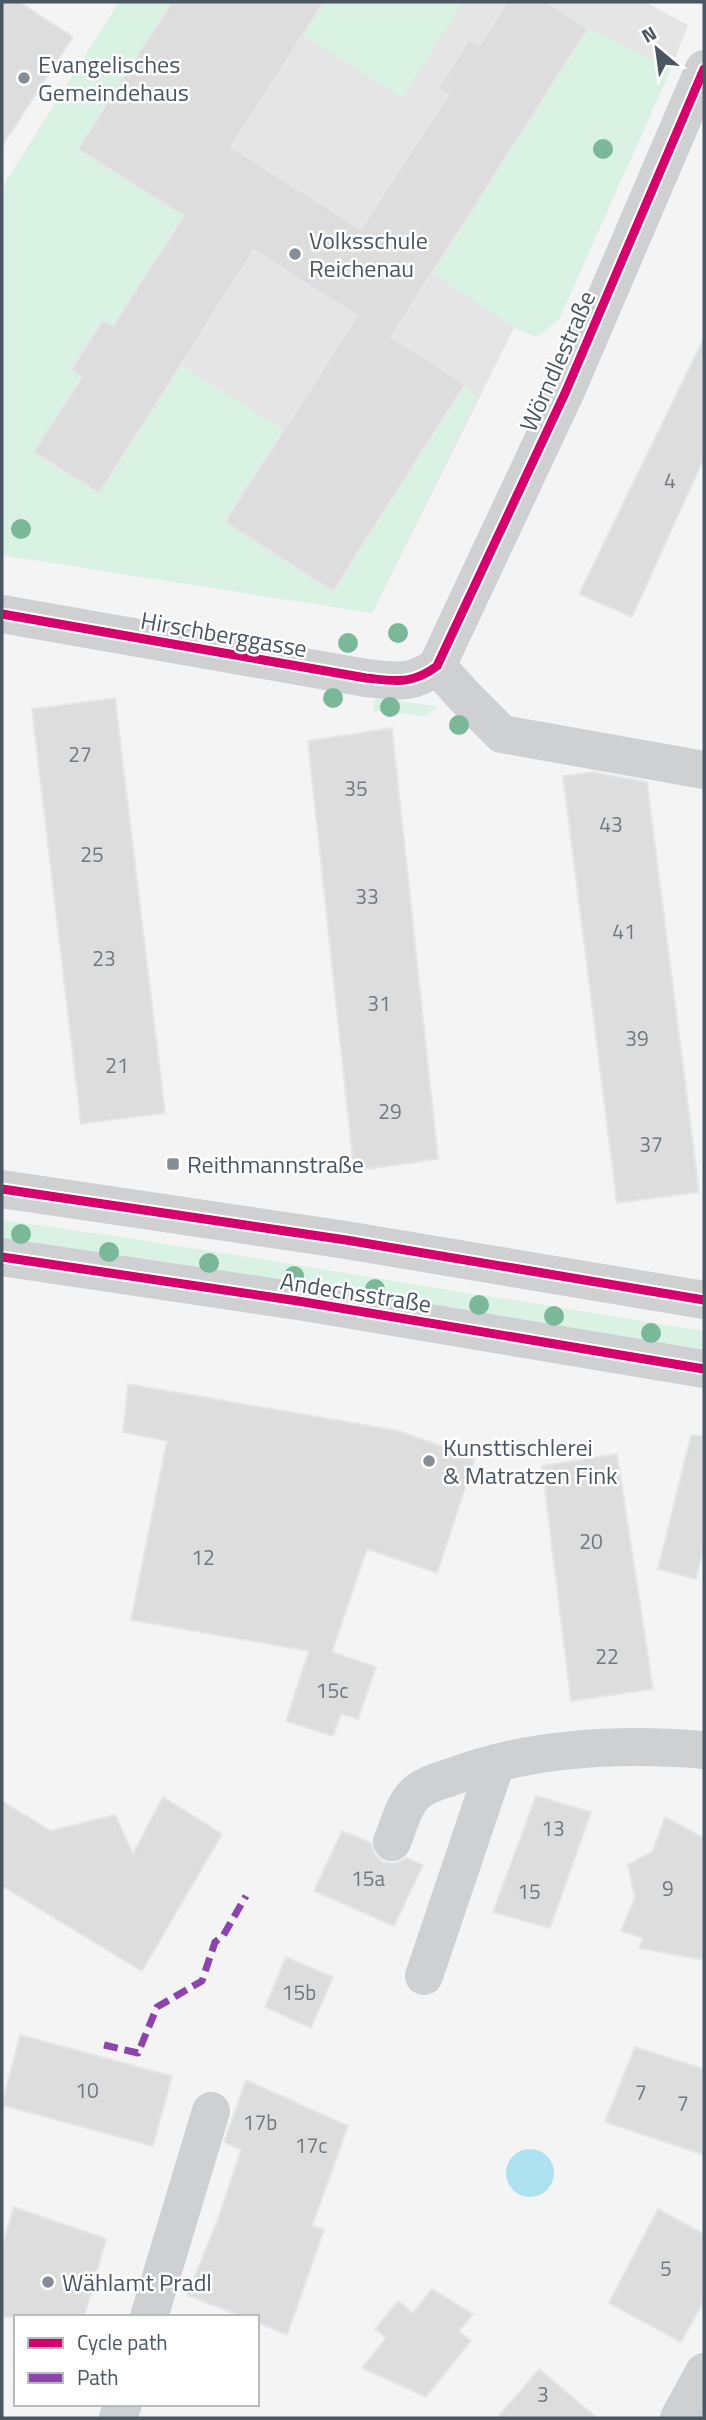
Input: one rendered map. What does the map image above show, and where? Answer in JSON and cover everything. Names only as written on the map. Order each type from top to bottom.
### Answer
[{"type":"street","name":"Wörndlestraße","points":[[437,666],[566,391],[704,69]]},
{"type":"street","name":"Hirschberggasse","points":[[2,614],[376,679],[397,681],[422,678],[437,666]]},
{"type":"street","points":[[437,666],[502,734],[704,770]]},
{"type":"street","name":"Andechsstraße","points":[[2,1189],[346,1240],[704,1300]]},
{"type":"street","name":"Andechsstraße","points":[[2,1257],[298,1301],[704,1369]]},
{"type":"street","points":[[392,1842],[415,1793],[431,1784],[496,1763],[549,1752],[603,1748],[704,1749]]},
{"type":"street","points":[[424,1976],[496,1763]]},
{"type":"street","points":[[150,2315],[211,2111]]},
{"type":"street","points":[[679,2418],[704,2372]]},
{"type":"shaded area","name":"Volksschule Reichenau","points":[[119,2],[645,2],[688,25],[671,69],[559,319],[537,337],[514,328],[372,613],[2,555],[2,188]]},
{"type":"green space","points":[[119,2],[172,2],[78,149],[149,194],[155,187],[189,209],[113,326],[103,320],[71,369],[82,377],[34,452],[99,493],[181,365],[284,430],[411,469],[465,384],[477,398],[372,613],[2,555],[2,188]]},
{"type":"green space","points":[[324,2],[463,2],[402,98],[303,35]]},
{"type":"green space","points":[[588,28],[671,69],[559,319],[537,337],[514,327],[431,273]]},
{"type":"green space","points":[[375,698],[437,708],[426,716],[373,711]]},
{"type":"green space","points":[[2,1220],[704,1331],[704,1349],[2,1241]]},
{"type":"water","points":[[530,2149],[547,2156],[554,2173],[547,2190],[530,2197],[513,2190],[506,2173],[513,2156]]},
{"type":"building","name":"Evangelisches Gemeindehaus","points":[[2,2],[19,2],[73,37],[2,146]]},
{"type":"building","points":[[172,2],[324,2],[231,147],[361,229],[448,95],[438,88],[469,40],[479,46],[507,2],[546,2],[588,28],[391,337],[465,384],[333,591],[225,522],[357,316],[254,250],[99,493],[34,452],[82,377],[71,370],[103,320],[113,326],[184,216],[78,149]]},
{"type":"building","points":[[704,338],[704,458],[632,617],[579,594]]},
{"type":"building","points":[[115,698],[165,1113],[81,1124],[32,709]]},
{"type":"building","points":[[392,728],[438,1159],[354,1171],[308,741]]},
{"type":"building","points":[[592,772],[647,782],[699,1192],[617,1203],[563,776]]},
{"type":"building","points":[[128,1384],[399,1431],[475,1458],[437,1573],[367,1549],[332,1652],[376,1667],[358,1719],[341,1714],[333,1736],[286,1721],[309,1651],[131,1620],[167,1441],[123,1432]]},
{"type":"building","points":[[691,1435],[704,1436],[704,1546],[696,1579],[658,1569]]},
{"type":"building","points":[[617,1454],[653,1689],[571,1701],[542,1466]]},
{"type":"building","points":[[536,1796],[591,1812],[550,1928],[493,1912]]},
{"type":"building","points":[[163,1797],[222,1834],[142,1971],[2,1886],[2,1801],[51,1831],[115,1815],[133,1854]]},
{"type":"building","points":[[665,1817],[704,1838],[704,1960],[639,1948],[643,1938],[621,1931],[635,1898],[628,1865],[653,1851]]},
{"type":"building","points":[[342,1831],[371,1843],[375,1855],[383,1862],[396,1863],[407,1858],[423,1865],[394,1926],[314,1891]]},
{"type":"building","points":[[286,1957],[333,1977],[311,2028],[265,2007]]},
{"type":"building","points":[[20,2035],[172,2076],[153,2146],[2,2105]]},
{"type":"building","points":[[635,2047],[704,2069],[704,2155],[605,2122]]},
{"type":"building","points":[[246,2080],[348,2126],[312,2226],[324,2230],[287,2335],[259,2323],[259,2315],[238,2315],[187,2295],[217,2222],[241,2150],[224,2142]]},
{"type":"building","name":"Wählamt Pradl","points":[[14,2207],[106,2239],[85,2315],[2,2317],[2,2247]]},
{"type":"building","points":[[658,2209],[704,2234],[704,2301],[681,2342],[609,2303]]},
{"type":"building","points":[[432,2289],[473,2314],[459,2331],[471,2341],[426,2397],[362,2368],[386,2338],[375,2329],[398,2301],[413,2313]]},
{"type":"building","points":[[539,2369],[597,2418],[497,2418]]},
{"type":"marked path","points":[[104,2045],[138,2053],[157,2007],[202,1981],[215,1942],[223,1936],[246,1896]]},
{"type":"cycle path","points":[[2,614],[366,678],[395,681],[411,679],[437,666],[566,391],[704,69]]},
{"type":"cycle path","points":[[2,1189],[346,1240],[704,1300]]},
{"type":"cycle path","points":[[2,1257],[298,1301],[704,1369]]},
{"type":"place","name":"Evangelisches Gemeindehaus","points":[[24,78]]},
{"type":"place","name":"Volksschule Reichenau","points":[[295,254]]},
{"type":"place","name":"Reithmannstraße","points":[[173,1164]]},
{"type":"place","name":"Kunsttischlerei & Matratzen Fink","points":[[429,1461]]},
{"type":"place","name":"Wählamt Pradl","points":[[48,2282]]}]
